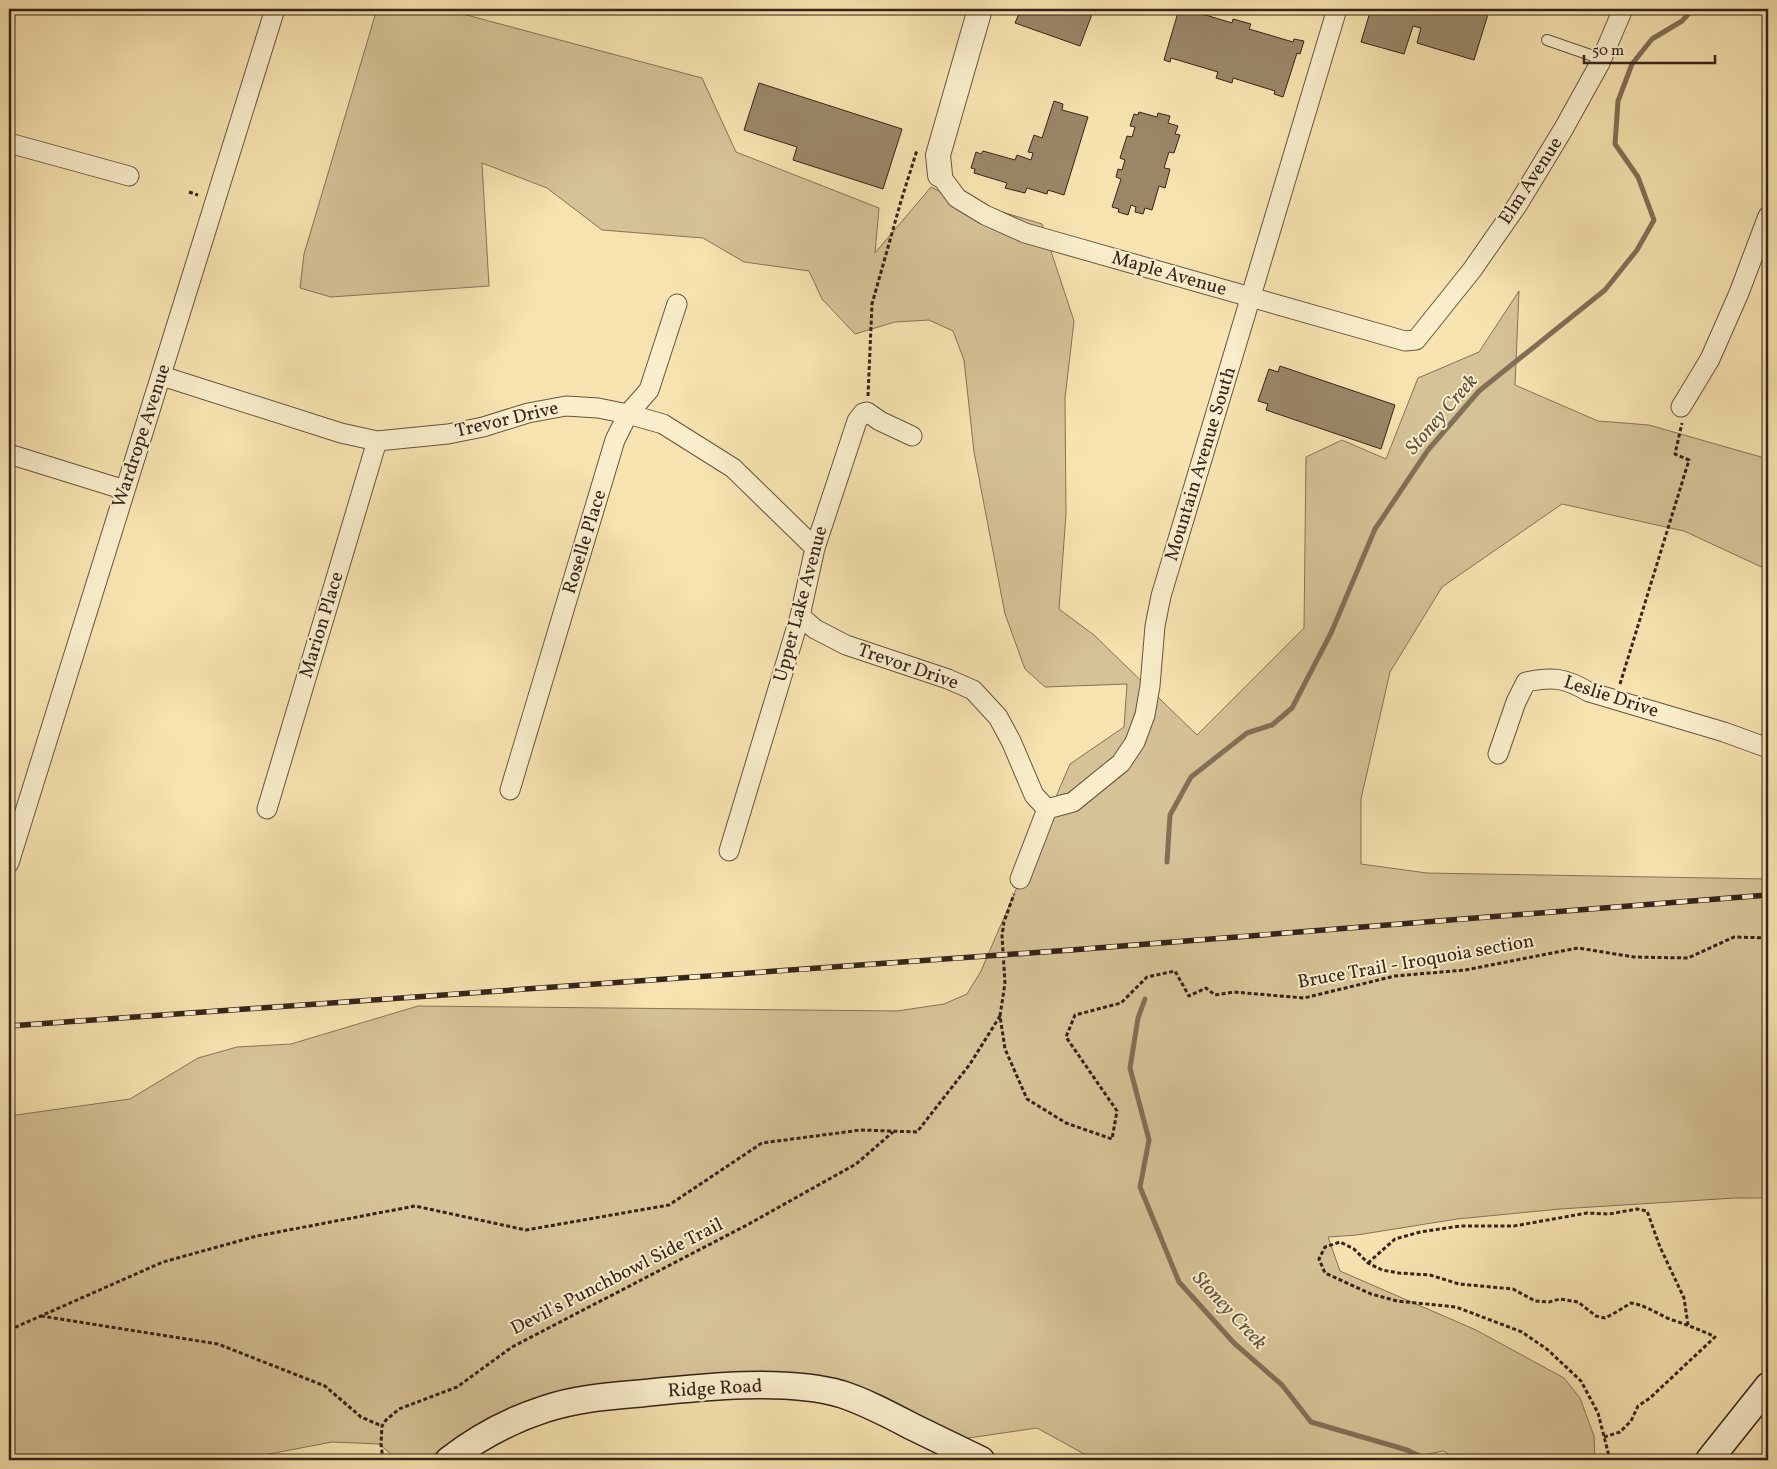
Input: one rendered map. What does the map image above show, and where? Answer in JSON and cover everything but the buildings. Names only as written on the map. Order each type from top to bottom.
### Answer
[{"type":"main road","name":"Ridge Road","points":[[449,1460],[502,1427],[544,1409],[569,1403],[612,1396],[678,1390],[764,1386],[808,1389],[840,1394],[873,1406],[981,1460]]},
{"type":"main road","points":[[1709,1460],[1768,1386]]},
{"type":"street","name":"Wardrope Avenue","points":[[9,863],[275,9]]},
{"type":"street","points":[[940,175],[938,155],[980,9]]},
{"type":"street","name":"Mountain Avenue South","points":[[1046,809],[1073,802],[1120,763],[1136,742],[1145,716],[1150,686],[1155,626],[1161,596],[1337,9]]},
{"type":"street","name":"Elm Avenue","points":[[1416,340],[1472,270],[1518,204],[1564,128],[1602,59],[1623,9]]},
{"type":"street","points":[[9,143],[129,176]]},
{"type":"street","name":"Maple Avenue","points":[[940,175],[957,198],[985,215],[1025,233],[1405,340],[1416,340]]},
{"type":"street","points":[[1681,407],[1710,359],[1739,293],[1768,216]]},
{"type":"street","name":"Roselle Place","points":[[510,790],[616,440],[628,414],[650,390],[676,304]]},
{"type":"street","name":"Trevor Drive","points":[[162,376],[341,433],[377,441],[448,434],[483,427],[528,413],[566,406],[598,408],[628,414],[663,424],[733,468],[815,548]]},
{"type":"street","points":[[867,412],[912,436]]},
{"type":"street","name":"Upper Lake Avenue","points":[[730,851],[800,616],[815,548],[857,421],[863,413],[867,412]]},
{"type":"street","name":"Marion Place","points":[[267,809],[377,441]]},
{"type":"street","points":[[9,454],[125,490]]},
{"type":"street","name":"Trevor Drive","points":[[800,616],[815,629],[846,644],[948,679],[973,690],[998,717],[1011,740],[1034,796],[1046,809]]},
{"type":"street","name":"Leslie Drive","points":[[1498,754],[1516,702],[1526,682],[1545,678],[1570,681],[1589,692],[1724,732],[1768,748]]},
{"type":"street","points":[[1020,879],[1046,809]]},
{"type":"lane","points":[[1547,40],[1602,59]]},
{"type":"path","points":[[867,412],[872,304],[916,150]]},
{"type":"path","points":[[190,192],[202,196]]},
{"type":"path","points":[[1616,699],[1689,460],[1675,454],[1682,428],[1681,407]]},
{"type":"path","points":[[9,1330],[163,1262],[256,1236],[415,1206],[526,1230],[669,1205],[762,1142],[861,1130],[917,1132],[970,1064],[1000,1016],[1005,983],[1002,936],[1004,922],[1020,879]]},
{"type":"path","name":"Bruce Trail - Iroquoia section","points":[[1000,1016],[1005,1049],[1027,1100],[1066,1123],[1112,1139],[1116,1111],[1066,1037],[1075,1014],[1121,1003],[1147,977],[1176,972],[1189,996],[1206,988],[1215,995],[1234,992],[1304,998],[1395,976],[1465,970],[1578,948],[1634,957],[1688,958],[1734,937],[1768,938]]},
{"type":"path","name":"Devil's Punchbowl Side Trail","points":[[382,1426],[399,1409],[457,1387],[512,1347],[747,1225],[856,1164],[894,1132]]},
{"type":"path","points":[[1368,1263],[1395,1239],[1420,1232],[1460,1226],[1514,1226],[1587,1213],[1609,1214],[1637,1208],[1647,1211],[1650,1216],[1660,1247],[1684,1298],[1688,1326]]},
{"type":"path","points":[[1604,1437],[1620,1432],[1631,1422],[1638,1406],[1650,1398],[1715,1336],[1640,1304],[1631,1302],[1605,1318],[1596,1316],[1578,1302],[1560,1299],[1549,1302],[1535,1301],[1513,1289],[1460,1284],[1430,1275],[1382,1270],[1368,1263],[1354,1249],[1340,1242],[1325,1247],[1319,1259],[1325,1273],[1340,1281],[1370,1294],[1397,1301],[1456,1308],[1522,1332],[1548,1350],[1581,1381],[1598,1413],[1604,1437],[1610,1460]]},
{"type":"path","points":[[40,1315],[218,1344],[325,1386],[361,1417],[382,1426],[380,1444],[383,1460]]},
{"type":"shaded area","points":[[377,9],[444,9],[702,78],[736,152],[879,208],[875,253],[931,187],[949,196],[1042,224],[1074,321],[1065,398],[1066,514],[1059,609],[1094,635],[1197,735],[1304,628],[1306,457],[1342,440],[1386,459],[1418,378],[1479,352],[1519,291],[1515,385],[1598,421],[1649,425],[1768,459],[1768,570],[1684,531],[1562,504],[1442,587],[1390,672],[1361,799],[1361,864],[1427,873],[1768,879],[1768,1198],[1735,1198],[1560,1209],[1457,1219],[1357,1235],[1328,1237],[1340,1271],[1476,1330],[1564,1378],[1580,1398],[1594,1436],[1595,1460],[1459,1460],[1443,1451],[1413,1457],[1414,1460],[1095,1460],[1037,1428],[962,1439],[786,1374],[627,1381],[512,1406],[424,1460],[395,1460],[379,1444],[332,1442],[238,1460],[9,1460],[9,1116],[130,1099],[198,1058],[237,1047],[291,1044],[418,1006],[897,1011],[944,1004],[967,994],[981,971],[1070,764],[1124,727],[1127,684],[1045,687],[1025,669],[1005,614],[974,452],[964,360],[953,331],[929,320],[895,322],[855,334],[822,299],[809,271],[744,262],[703,238],[602,230],[547,188],[482,163],[489,286],[331,297],[300,288],[304,254]]},
{"type":"waterway","name":"Stoney Creek","points":[[1167,862],[1170,815],[1191,777],[1247,733],[1272,725],[1292,708],[1331,633],[1375,529],[1428,450],[1479,391],[1605,290],[1637,250],[1654,220],[1638,177],[1615,144],[1618,101],[1632,64],[1652,39],[1682,21],[1693,9]]},
{"type":"waterway","name":"Stoney Creek","points":[[1145,999],[1138,1018],[1130,1068],[1149,1140],[1140,1187],[1179,1282],[1234,1343],[1282,1385],[1311,1422],[1407,1450],[1428,1460]]},
{"type":"railway","points":[[9,1026],[1071,950],[1768,895]]}]
